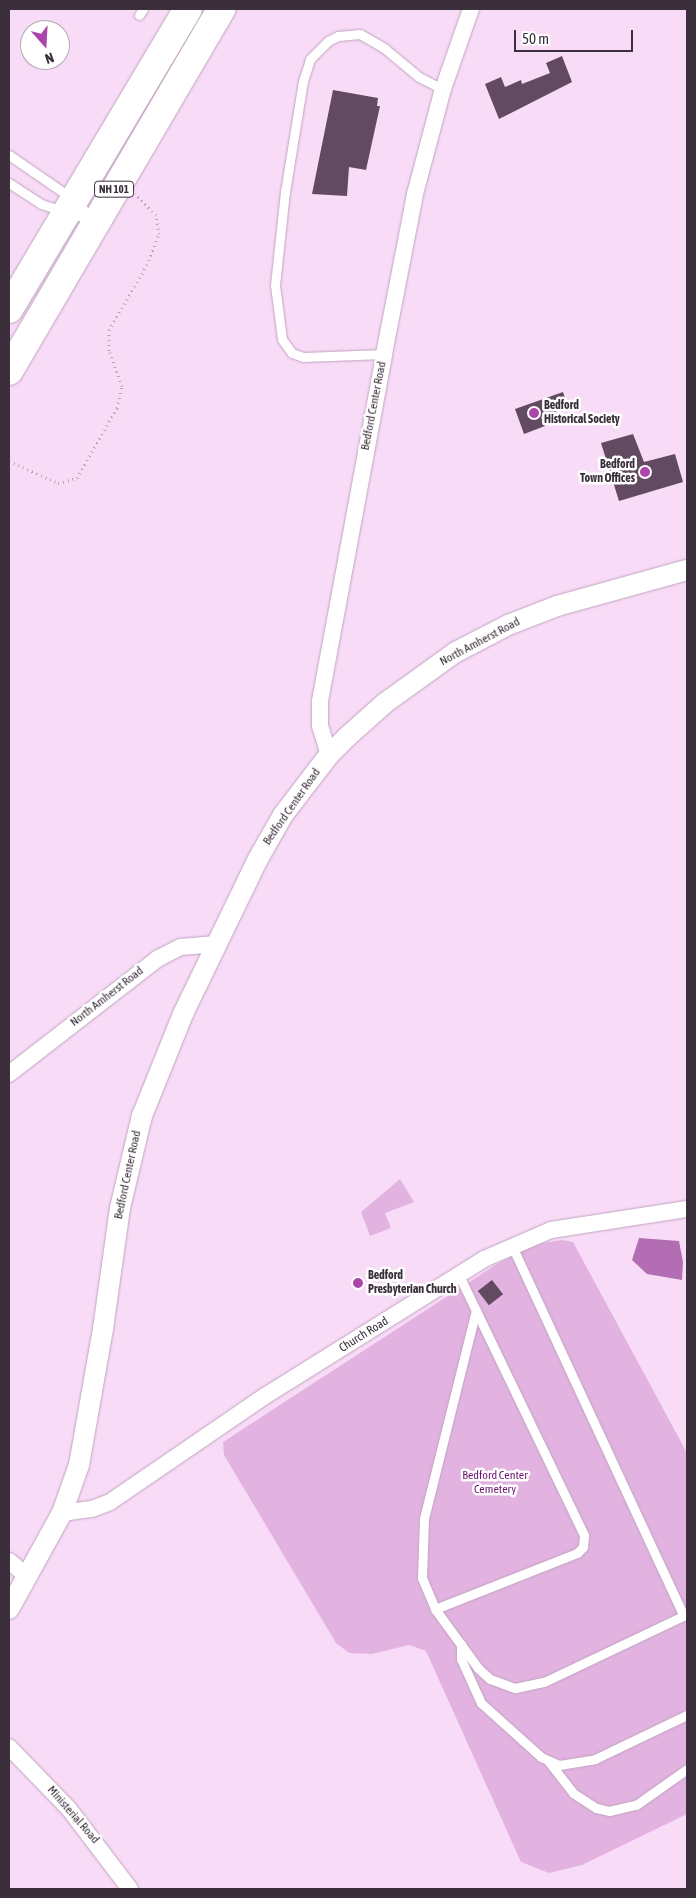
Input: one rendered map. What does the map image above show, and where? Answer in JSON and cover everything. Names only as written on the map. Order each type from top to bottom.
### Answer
[{"type":"highway","name":"NH 101","points":[[9,309],[188,9]]},
{"type":"highway","name":"NH 101","points":[[9,372],[95,221],[222,9]]},
{"type":"street","name":"Bedford Center Road","points":[[9,1608],[62,1514],[78,1465],[103,1329],[120,1208],[142,1116],[183,1014],[267,840],[329,755],[320,726],[320,701],[384,354],[416,194],[443,89],[472,9]]},
{"type":"street","name":"North Amherst Road","points":[[329,755],[385,703],[433,668],[508,625],[556,606],[687,570]]},
{"type":"street","name":"North Amherst Road","points":[[9,1074],[157,959],[181,947],[216,944]]},
{"type":"street","name":"Church Road","points":[[62,1514],[92,1509],[110,1502],[265,1396],[459,1275],[512,1246],[552,1230],[687,1209]]},
{"type":"street","points":[[9,1561],[28,1576]]},
{"type":"street","name":"Ministerial Road","points":[[9,1747],[69,1809],[130,1889]]},
{"type":"lane","points":[[384,354],[303,358],[292,353],[282,338],[275,285],[285,192],[303,81],[317,50],[338,36],[355,34],[384,48],[420,77],[443,89]]},
{"type":"lane","points":[[9,155],[69,206],[95,221]]},
{"type":"lane","points":[[9,183],[41,204],[69,206],[95,221]]},
{"type":"lane","points":[[476,1310],[424,1518],[422,1578],[436,1609],[461,1644],[490,1679],[515,1688],[529,1687],[685,1614],[512,1246]]},
{"type":"lane","points":[[436,1609],[577,1553],[583,1547],[584,1535],[459,1275]]},
{"type":"lane","points":[[461,1644],[463,1665],[481,1703],[496,1720],[549,1762],[573,1793],[596,1808],[609,1811],[636,1805],[687,1769]]},
{"type":"lane","points":[[549,1762],[573,1766],[595,1759],[687,1715]]},
{"type":"path","points":[[9,461],[58,483],[76,478],[83,472],[122,395],[122,386],[107,339],[156,247],[159,234],[156,215],[151,207],[118,183]]},
{"type":"green space","points":[[400,1179],[414,1202],[385,1213],[391,1228],[370,1236],[361,1212]]},
{"type":"green space","name":"Bedford Center Cemetery","points":[[562,1240],[573,1242],[687,1453],[687,1814],[582,1865],[549,1873],[521,1862],[426,1651],[409,1645],[372,1654],[349,1653],[336,1643],[224,1455],[223,1442],[497,1264],[536,1244]]},
{"type":"shaded area","points":[[639,1238],[679,1241],[683,1262],[682,1280],[647,1274],[632,1260]]},
{"type":"building","points":[[562,56],[572,82],[499,119],[485,84],[501,77],[505,87],[521,80],[522,84],[550,73],[546,63]]},
{"type":"building","points":[[333,90],[378,98],[377,106],[380,106],[366,170],[349,167],[347,196],[312,194]]},
{"type":"building","name":"Bedford Historical Society","points":[[563,392],[568,407],[541,417],[545,426],[524,434],[515,409]]},
{"type":"building","name":"Bedford Town Offices","points":[[633,434],[644,462],[675,454],[683,482],[619,501],[601,443]]},
{"type":"building","points":[[492,1280],[503,1294],[489,1305],[478,1291]]},
{"type":"place","name":"Bedford Historical Society","points":[[534,413]]},
{"type":"place","name":"Bedford Town Offices","points":[[645,472]]},
{"type":"place","name":"Bedford Presbyterian Church","points":[[358,1283]]}]
